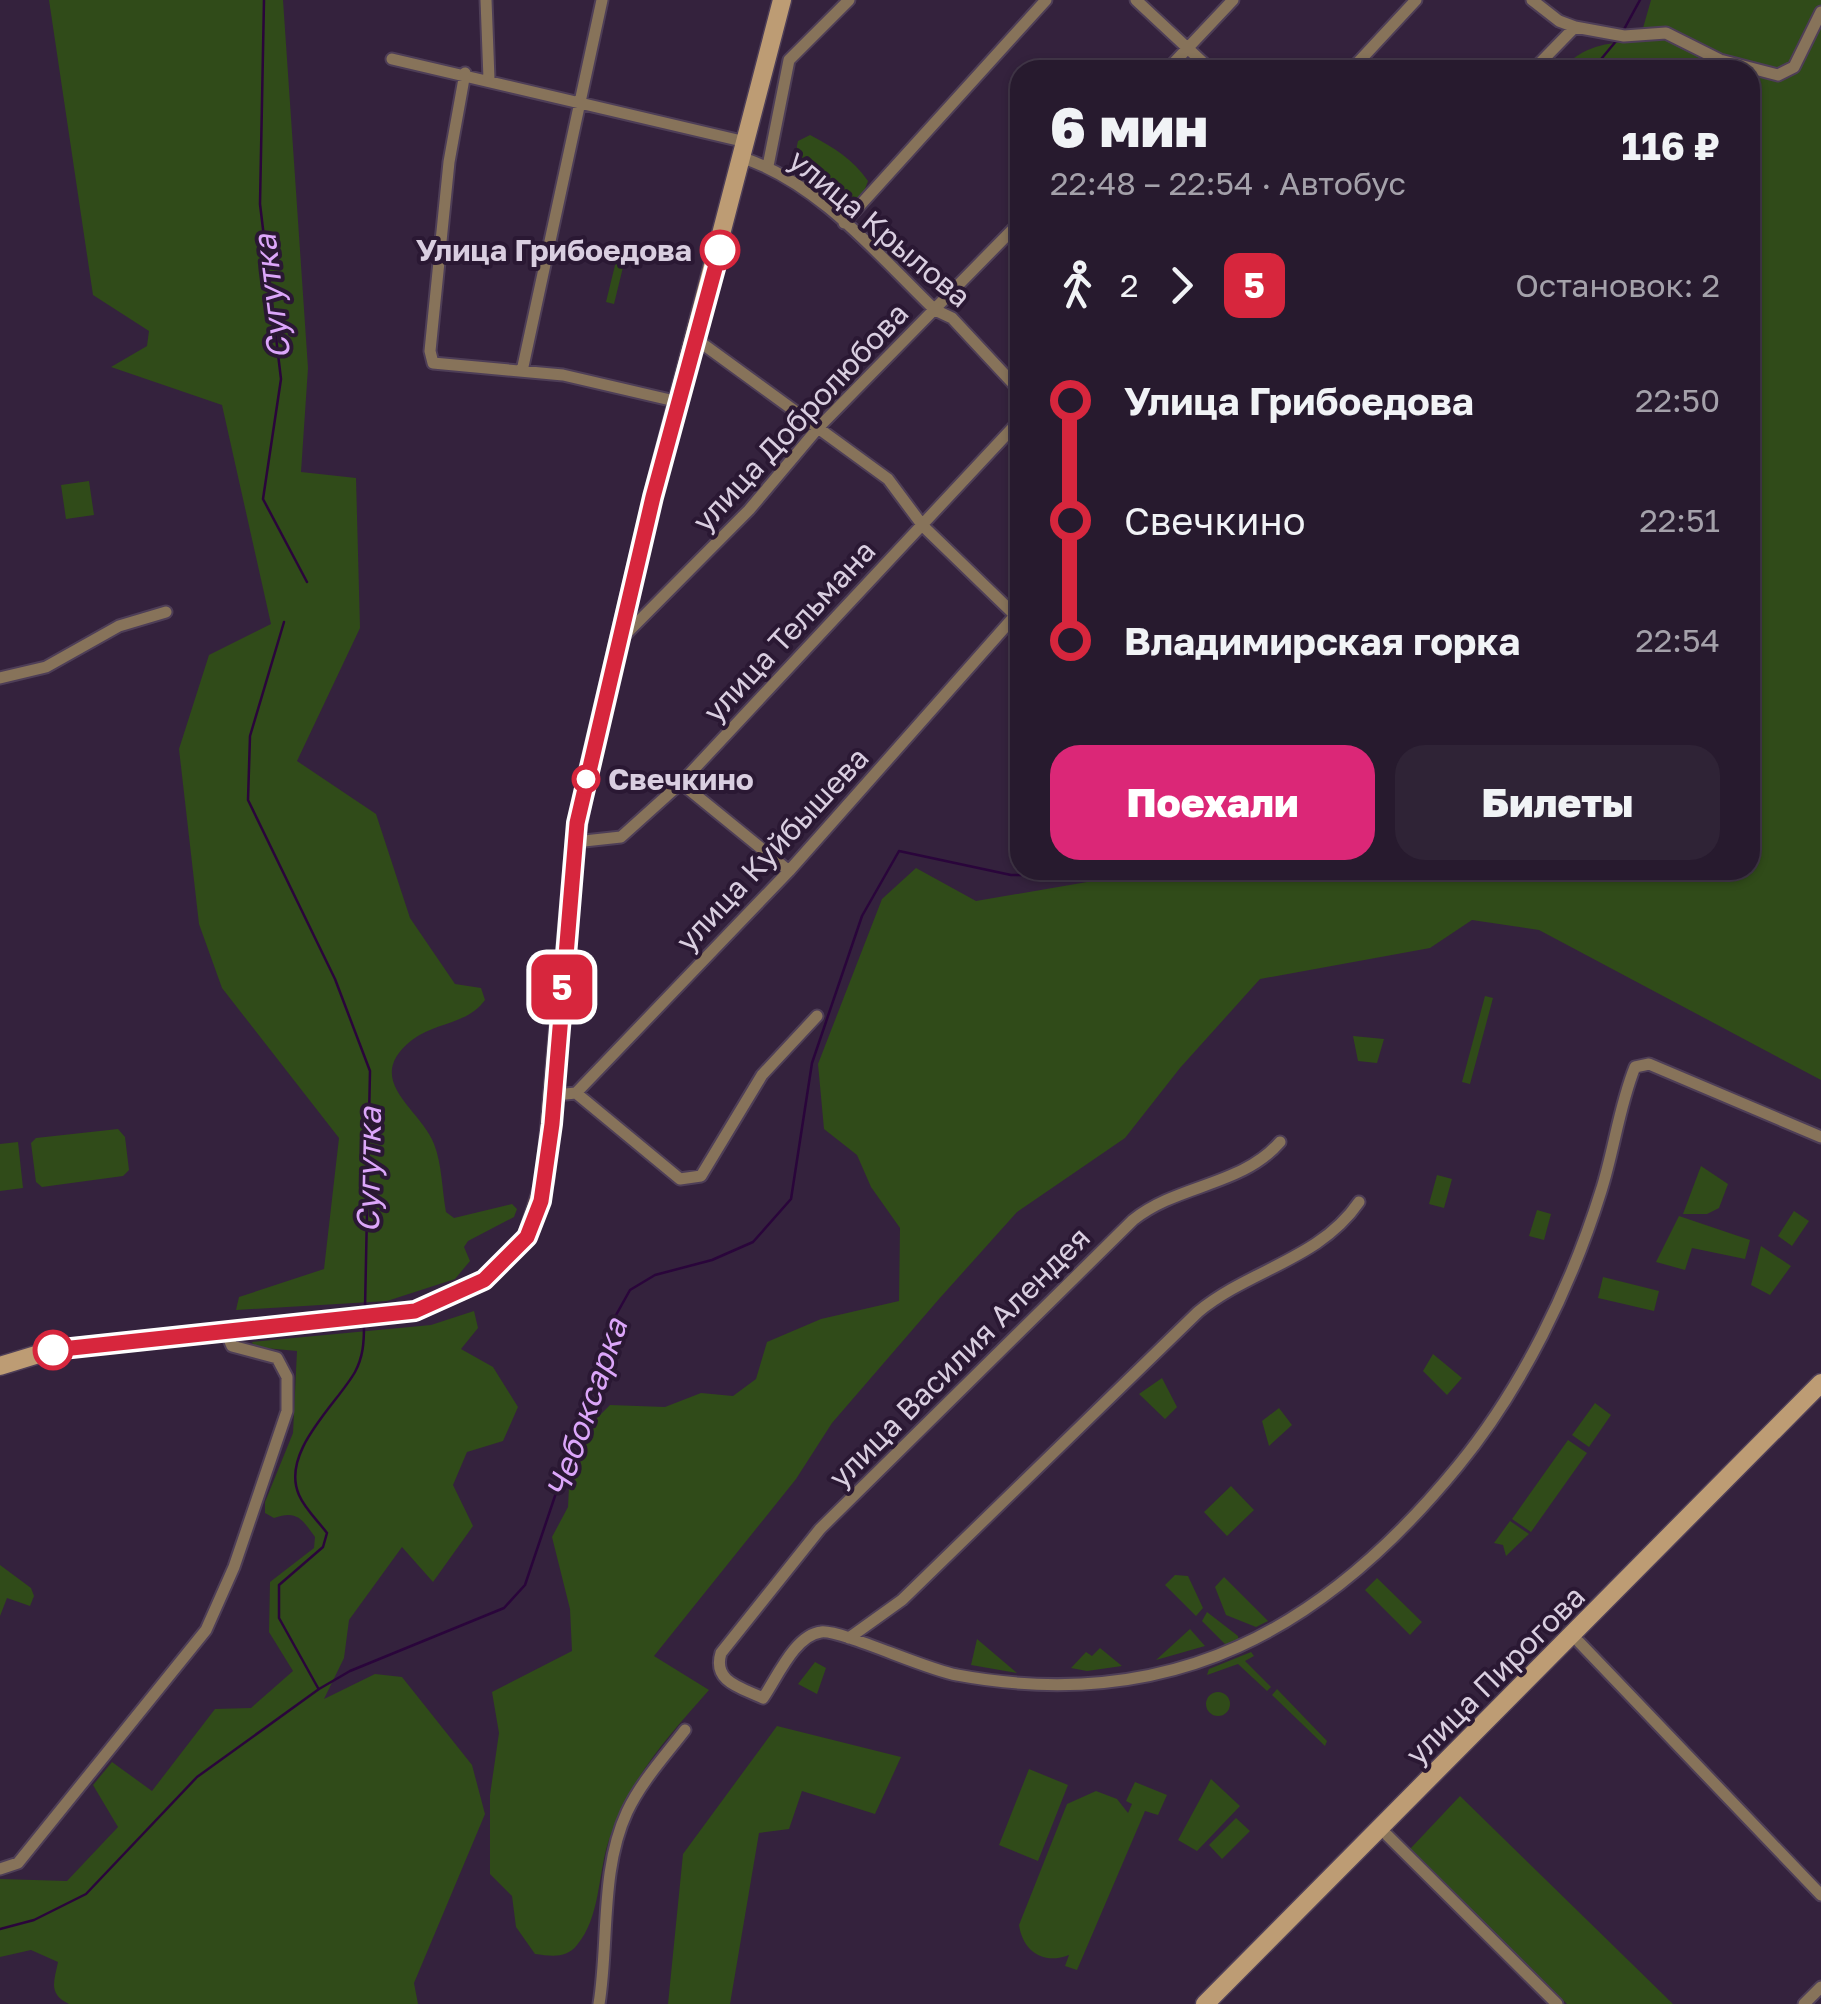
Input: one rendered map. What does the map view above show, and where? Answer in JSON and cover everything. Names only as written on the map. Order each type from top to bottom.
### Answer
[{"type":"main road","points":[[0,1366],[52,1350],[388,1316],[439,1304],[499,1269],[527,1237],[543,1190],[556,1095],[574,842],[616,645],[782,0]]},
{"type":"main road","name":"улица Пирогова","points":[[1796,1418],[1821,1382]]},
{"type":"main road","name":"улица Пирогова","points":[[1218,2004],[1384,1832],[1821,1397]]},
{"type":"main road","name":"улица Пирогова","points":[[1205,2004],[1384,1832]]},
{"type":"street","points":[[486,0],[489,79]]},
{"type":"street","points":[[522,371],[602,0]]},
{"type":"street","points":[[768,166],[789,60],[849,0]]},
{"type":"street","points":[[844,223],[1046,0]]},
{"type":"street","points":[[1136,0],[1200,60]]},
{"type":"street","points":[[1176,60],[1233,0]]},
{"type":"street","points":[[1359,60],[1416,0]]},
{"type":"street","points":[[1532,0],[1558,21],[1574,27],[1624,36],[1666,33],[1720,60]]},
{"type":"street","points":[[1760,70],[1778,75],[1794,66],[1821,12]]},
{"type":"street","points":[[1543,60],[1574,27]]},
{"type":"street","name":"улица Крылова","points":[[392,59],[582,100],[744,150],[844,223],[934,310],[952,318],[1010,380]]},
{"type":"street","points":[[465,73],[439,252],[430,351],[433,363],[563,375],[679,402]]},
{"type":"street","name":"улица Добролюбова","points":[[616,645],[1010,232]]},
{"type":"street","points":[[696,339],[888,478],[923,526],[1010,612]]},
{"type":"street","name":"улица Тельмана","points":[[574,842],[621,837],[681,782],[1010,431]]},
{"type":"street","points":[[0,678],[46,667],[119,626],[166,612]]},
{"type":"street","name":"улица Куйбышева","points":[[576,1093],[789,871],[1010,625]]},
{"type":"street","points":[[681,782],[789,871]]},
{"type":"street","points":[[556,1095],[576,1093],[680,1178],[693,1180],[711,1161],[762,1076],[817,1016]]},
{"type":"street","points":[[849,1638],[930,1669],[1032,1686],[1166,1673],[1226,1655],[1266,1637],[1330,1596],[1384,1546],[1463,1460],[1502,1402],[1573,1264],[1600,1193],[1635,1067],[1649,1064],[1821,1137]]},
{"type":"street","name":"улица Василия Алендея","points":[[849,1638],[831,1631],[810,1635],[763,1698],[724,1679],[718,1663],[720,1653],[820,1529],[1133,1220],[1167,1197],[1254,1166],[1280,1142]]},
{"type":"street","points":[[849,1638],[902,1600],[1198,1312],[1229,1289],[1313,1249],[1342,1224],[1359,1202]]},
{"type":"street","points":[[0,1869],[18,1863],[206,1630],[234,1567],[290,1392],[277,1358],[232,1346],[226,1332]]},
{"type":"street","points":[[1576,1639],[1821,1895]]},
{"type":"street","points":[[599,2004],[606,1921],[622,1826],[648,1779],[685,1730]]},
{"type":"street","points":[[1384,1832],[1557,2004]]},
{"type":"street","points":[[1804,2004],[1821,1987]]},
{"type":"green space","points":[[49,0],[283,0],[308,368],[301,472],[356,478],[360,628],[297,761],[376,814],[410,918],[455,984],[481,988],[485,1000],[478,1008],[412,1040],[398,1055],[392,1068],[393,1081],[434,1144],[446,1212],[454,1218],[512,1204],[517,1209],[514,1217],[468,1241],[464,1247],[470,1261],[455,1279],[387,1301],[236,1310],[239,1297],[324,1269],[339,1138],[222,988],[199,924],[179,749],[209,655],[271,624],[222,405],[111,367],[147,346],[149,331],[93,295]]},
{"type":"green space","points":[[1651,0],[1821,0],[1821,1080],[1539,930],[1472,920],[1430,948],[1260,979],[1180,1068],[1125,1138],[1017,1212],[939,1299],[832,1423],[796,1479],[654,1656],[709,1690],[664,1743],[627,1799],[608,1843],[585,1934],[568,1953],[535,1954],[516,1927],[512,1896],[490,1874],[490,1795],[499,1733],[492,1692],[572,1651],[570,1609],[552,1537],[568,1507],[570,1467],[595,1420],[610,1405],[665,1407],[701,1393],[733,1396],[756,1379],[767,1342],[821,1319],[899,1301],[900,1228],[871,1187],[857,1155],[824,1129],[818,1064],[882,899],[916,868],[976,901],[1094,880],[1760,880],[1760,60],[1573,60],[1596,47],[1639,42]]},
{"type":"green space","points":[[810,135],[842,154],[862,173],[868,181],[862,197],[850,203],[840,200],[811,181],[797,152],[798,141]]},
{"type":"green space","points":[[617,257],[625,259],[614,304],[606,302]]},
{"type":"green space","points":[[89,481],[94,515],[66,519],[61,485]]},
{"type":"green space","points":[[1485,996],[1493,998],[1470,1084],[1462,1082]]},
{"type":"green space","points":[[1353,1036],[1384,1039],[1377,1063],[1358,1061]]},
{"type":"green space","points":[[118,1129],[125,1137],[129,1170],[123,1176],[42,1187],[36,1182],[31,1143],[36,1138]]},
{"type":"green space","points":[[18,1142],[23,1188],[0,1191],[0,1144]]},
{"type":"green space","points":[[1701,1166],[1728,1184],[1719,1208],[1707,1214],[1683,1214]]},
{"type":"green space","points":[[1437,1175],[1452,1179],[1444,1208],[1429,1204]]},
{"type":"green space","points":[[1537,1210],[1551,1214],[1544,1240],[1529,1236]]},
{"type":"green space","points":[[1794,1211],[1809,1221],[1792,1246],[1778,1236]]},
{"type":"green space","points":[[1679,1216],[1750,1240],[1745,1259],[1692,1248],[1685,1270],[1656,1262]]},
{"type":"green space","points":[[1761,1246],[1791,1266],[1770,1295],[1751,1285]]},
{"type":"green space","points":[[1603,1277],[1659,1291],[1654,1311],[1598,1298]]},
{"type":"green space","points":[[474,1311],[478,1328],[461,1349],[493,1367],[518,1407],[503,1441],[467,1452],[453,1485],[473,1526],[433,1582],[402,1547],[349,1620],[344,1658],[324,1699],[375,1674],[402,1677],[472,1765],[485,1814],[414,1983],[418,2004],[69,2004],[62,2000],[54,1987],[58,1962],[31,1950],[0,1957],[0,1879],[67,1881],[118,1827],[93,1785],[112,1762],[152,1791],[215,1709],[251,1708],[293,1671],[269,1632],[270,1582],[314,1548],[315,1537],[298,1518],[274,1518],[265,1513],[265,1502],[293,1433],[297,1351],[254,1347],[252,1342],[431,1325]]},
{"type":"green space","points":[[1433,1354],[1462,1378],[1447,1395],[1423,1371]]},
{"type":"green space","points":[[1162,1378],[1177,1407],[1165,1419],[1139,1394]]},
{"type":"green space","points":[[1595,1403],[1611,1415],[1589,1447],[1572,1435]]},
{"type":"green space","points":[[1279,1408],[1292,1425],[1269,1446],[1262,1421]]},
{"type":"green space","points":[[1568,1440],[1587,1453],[1531,1532],[1512,1519]]},
{"type":"green space","points":[[1231,1486],[1254,1510],[1227,1536],[1204,1512]]},
{"type":"green space","points":[[1510,1521],[1529,1534],[1506,1556],[1503,1545],[1494,1543]]},
{"type":"green space","points":[[0,1565],[31,1588],[34,1596],[30,1606],[7,1598],[0,1616]]},
{"type":"green space","points":[[1175,1575],[1188,1576],[1203,1608],[1196,1616],[1165,1585]]},
{"type":"green space","points":[[1224,1577],[1268,1621],[1256,1627],[1226,1615],[1215,1587]]},
{"type":"green space","points":[[1377,1578],[1422,1622],[1410,1635],[1365,1590]]},
{"type":"green space","points":[[1207,1612],[1238,1636],[1239,1642],[1228,1647],[1202,1621]]},
{"type":"green space","points":[[1190,1629],[1205,1646],[1156,1660]]},
{"type":"green space","points":[[977,1639],[1017,1673],[971,1665]]},
{"type":"green space","points":[[1100,1648],[1122,1666],[1087,1671],[1071,1668],[1086,1652],[1092,1656]]},
{"type":"green space","points":[[1251,1652],[1254,1656],[1245,1661],[1271,1687],[1267,1691],[1238,1664],[1207,1675],[1209,1669]]},
{"type":"green space","points":[[815,1662],[826,1668],[817,1694],[798,1684]]},
{"type":"green space","points":[[1277,1689],[1327,1741],[1325,1746],[1272,1695]]},
{"type":"green space","points":[[1218,1692],[1227,1695],[1227,1713],[1218,1716],[1209,1713],[1206,1704],[1209,1695]]},
{"type":"green space","points":[[777,1726],[901,1757],[875,1814],[802,1791],[789,1829],[759,1833],[730,2004],[668,2004],[683,1854]]},
{"type":"green space","points":[[1029,1769],[1068,1785],[1038,1861],[999,1845]]},
{"type":"green space","points":[[1211,1779],[1240,1806],[1197,1851],[1178,1840]]},
{"type":"green space","points":[[1135,1782],[1167,1795],[1158,1815],[1145,1811],[1077,1970],[1065,1966],[1069,1955],[1051,1958],[1036,1954],[1025,1942],[1019,1925],[1067,1804],[1096,1791],[1117,1799],[1128,1813],[1132,1804],[1126,1801]]},
{"type":"green space","points":[[1460,1796],[1673,2004],[1567,2004],[1410,1849]]},
{"type":"green space","points":[[1236,1818],[1250,1831],[1222,1859],[1209,1845]]},
{"type":"waterway","name":"Сугутка","points":[[264,0],[260,204],[281,379],[263,499],[307,582]]},
{"type":"waterway","name":"Чебоксарка","points":[[1622,33],[1640,0]]},
{"type":"waterway","name":"Чебоксарка","points":[[1600,60],[1617,40]]},
{"type":"waterway","name":"Сугутка","points":[[284,622],[250,736],[248,800],[335,979],[370,1071],[365,1308]]},
{"type":"waterway","name":"Чебоксарка","points":[[0,1929],[34,1920],[86,1894],[197,1777],[319,1689],[350,1671],[504,1608],[525,1585],[616,1315],[630,1290],[655,1275],[712,1260],[753,1242],[791,1199],[812,1063],[862,916],[899,851],[1010,875]]},
{"type":"waterway","name":"Сугутка","points":[[318,1688],[279,1618],[279,1585],[323,1547],[327,1533],[299,1495],[295,1479],[297,1462],[313,1429],[355,1372],[364,1326]]},
{"type":"bus line","name":"5","points":[[53,1350],[415,1311],[439,1304],[484,1280],[527,1237],[541,1201],[556,1095],[577,823],[616,645],[720,250]]},
{"type":"place","name":"Улица Грибоедова","points":[[720,250]]},
{"type":"place","name":"Свечкино","points":[[586,779]]}]
